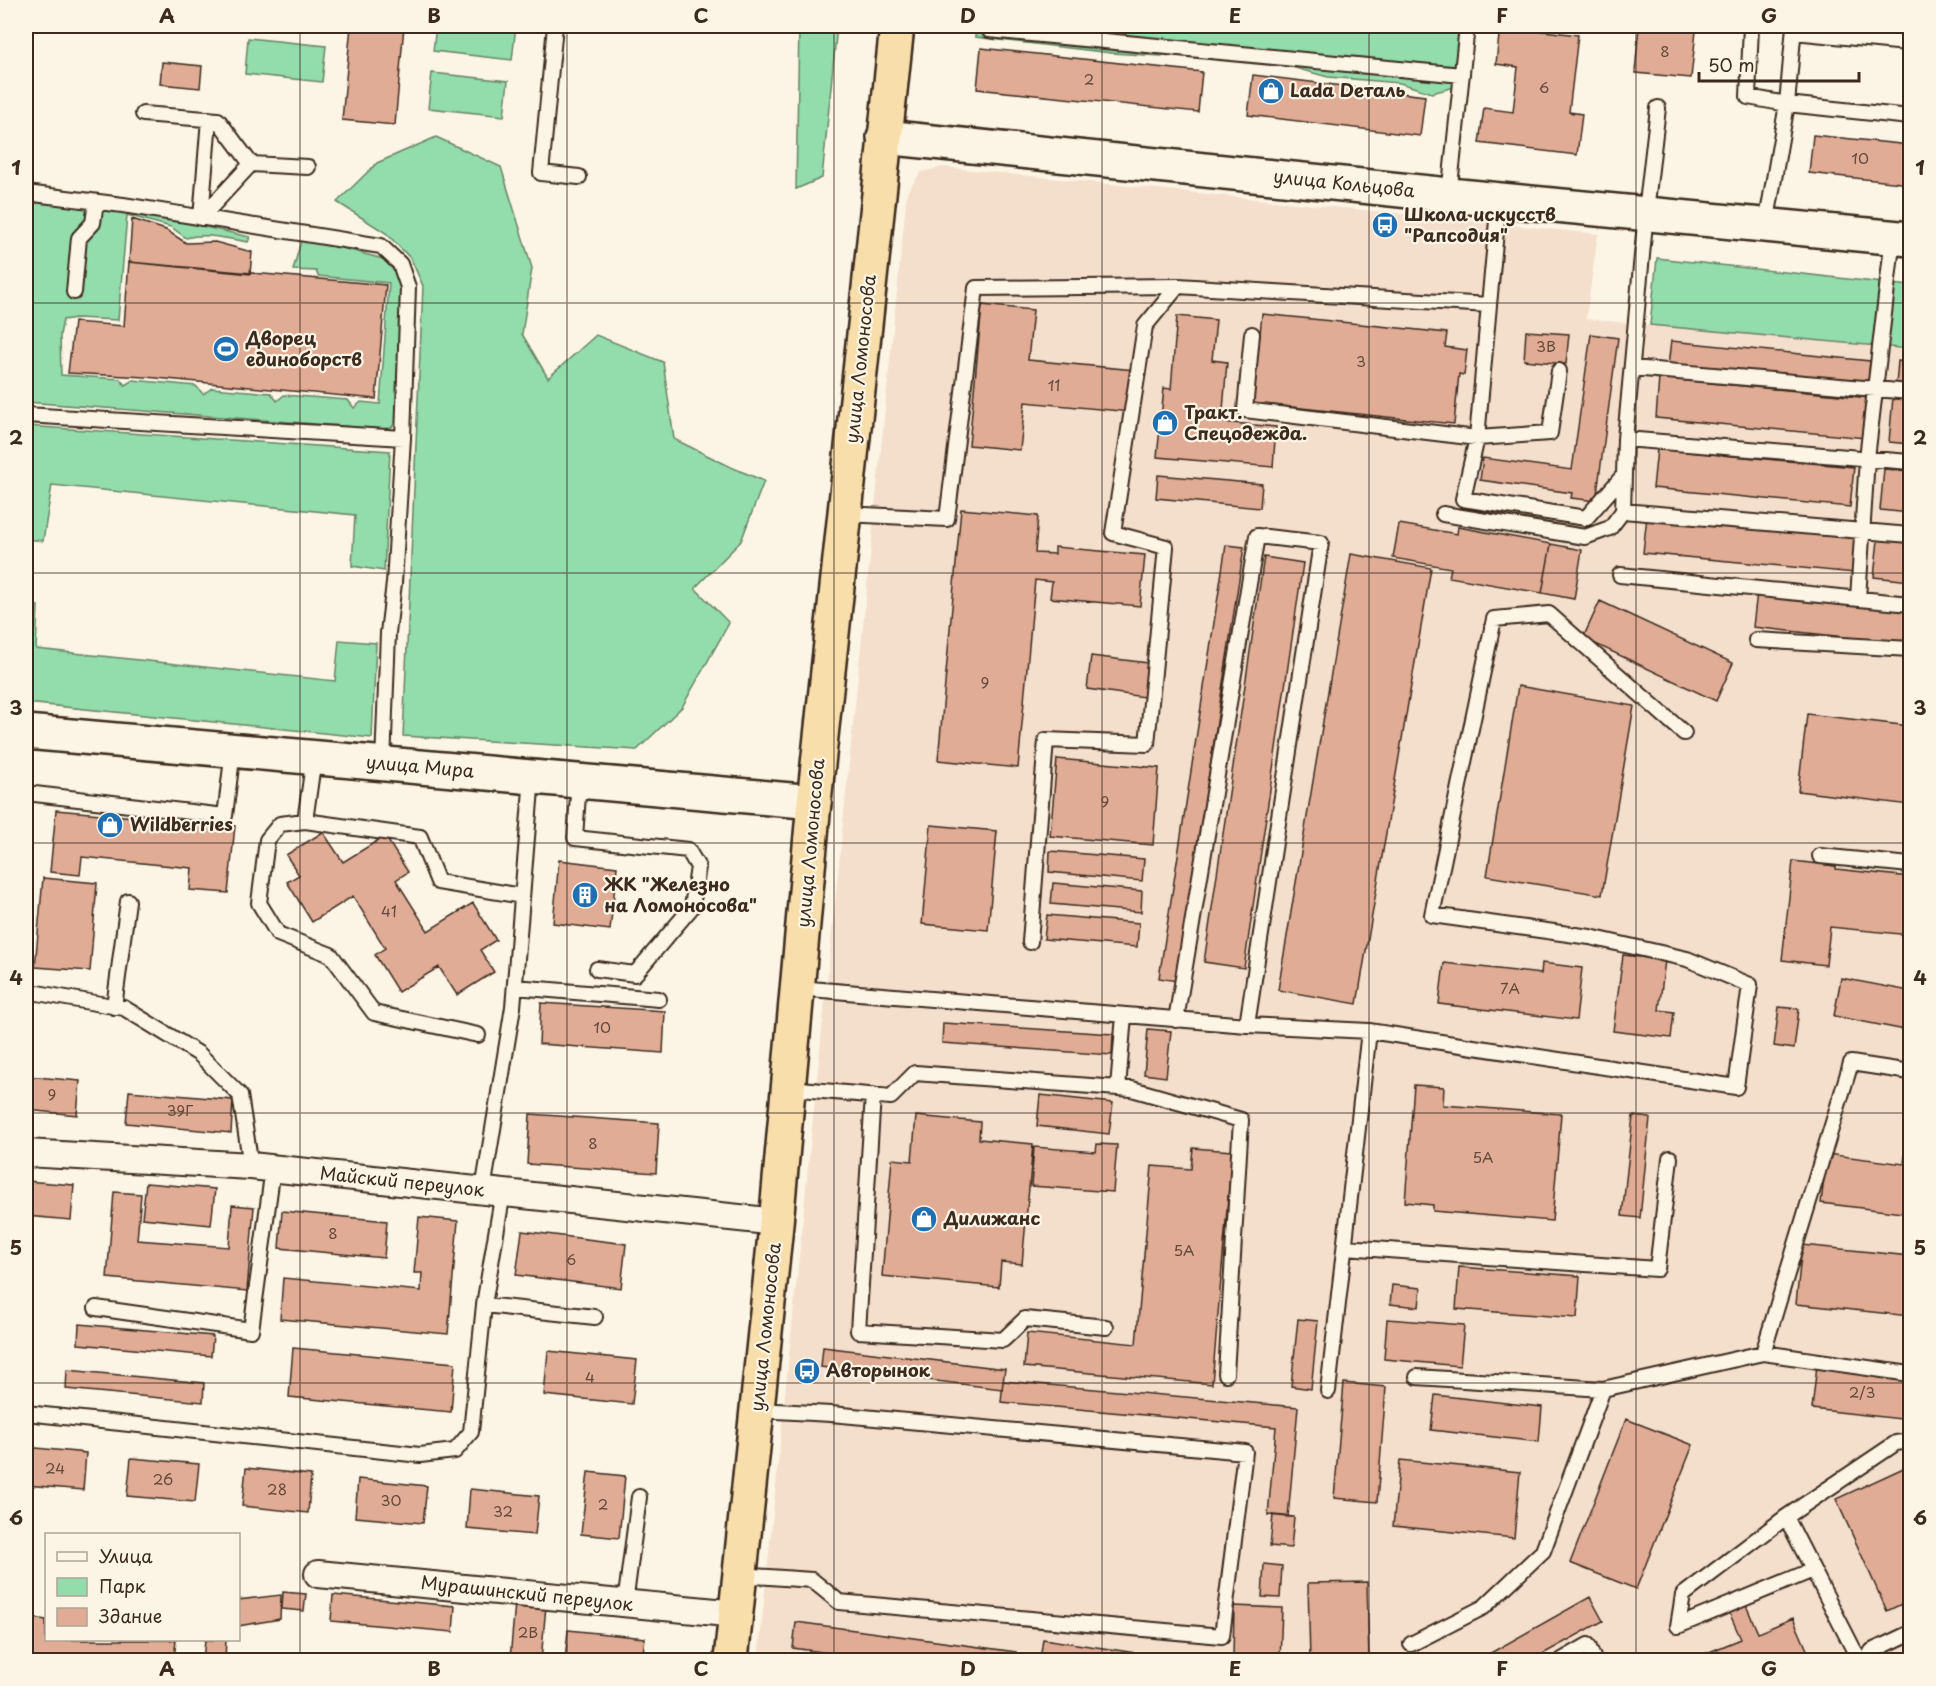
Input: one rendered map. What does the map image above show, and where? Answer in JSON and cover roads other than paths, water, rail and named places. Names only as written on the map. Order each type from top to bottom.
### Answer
[{"type":"highway","name":"улица Ломоносова","points":[[731,1660],[777,1222],[814,802],[897,26]]},
{"type":"main road","name":"улица Кольцова","points":[[884,137],[1498,200],[1646,212],[1902,238]]},
{"type":"main road","name":"улица Мира","points":[[26,732],[814,802]]},
{"type":"street","name":"Майский переулок","points":[[26,1152],[262,1167],[777,1222]]},
{"type":"street","name":"Мурашинский переулок","points":[[318,1574],[736,1614]]},
{"type":"lane","points":[[555,26],[541,173],[579,177]]},
{"type":"lane","points":[[1449,195],[1467,26]]},
{"type":"lane","points":[[1750,26],[1748,97],[1787,104],[1911,117]]},
{"type":"lane","points":[[1766,225],[1787,104],[1794,29],[1907,43],[1911,41]]},
{"type":"lane","points":[[989,30],[1462,75]]},
{"type":"lane","points":[[1443,514],[1586,537],[1610,528],[1623,511],[1625,439],[1658,108]]},
{"type":"lane","points":[[143,114],[218,120],[251,164]]},
{"type":"lane","points":[[201,218],[209,119]]},
{"type":"lane","points":[[251,164],[308,167]]},
{"type":"lane","points":[[201,218],[251,164]]},
{"type":"lane","points":[[26,193],[381,246],[400,264],[408,288],[403,438],[394,583],[388,633],[383,764]]},
{"type":"lane","points":[[1498,200],[1477,438],[1463,500],[1586,518],[1624,475]]},
{"type":"lane","points":[[74,292],[79,238],[93,223],[96,202]]},
{"type":"lane","points":[[1858,599],[1867,458],[1875,388],[1902,238]]},
{"type":"lane","points":[[845,514],[947,519],[976,288],[1178,286],[1489,304]]},
{"type":"lane","points":[[1030,942],[1046,741],[1147,744],[1166,547],[1113,533],[1145,326],[1178,286]]},
{"type":"lane","points":[[1252,334],[1245,410],[1477,438],[1551,433],[1559,371]]},
{"type":"lane","points":[[1632,368],[1911,392]]},
{"type":"lane","points":[[26,415],[403,438]]},
{"type":"lane","points":[[1625,439],[1911,462]]},
{"type":"lane","points":[[1623,511],[1911,534]]},
{"type":"lane","points":[[1176,1020],[1257,536],[1321,543],[1247,1026]]},
{"type":"lane","points":[[1620,576],[1911,604]]},
{"type":"lane","points":[[798,988],[1247,1026],[1369,1031],[1736,1088],[1750,986],[1687,959],[1601,940],[1432,915],[1494,619],[1549,614],[1684,733]]},
{"type":"lane","points":[[1756,640],[1911,649]]},
{"type":"lane","points":[[26,793],[225,816],[233,750]]},
{"type":"lane","points":[[305,821],[314,757]]},
{"type":"lane","points":[[26,1413],[420,1455],[455,1451],[471,1432],[493,1191],[515,987],[532,777]]},
{"type":"lane","points":[[579,780],[575,838],[688,850],[698,867],[692,907],[634,974],[597,969]]},
{"type":"lane","points":[[478,1035],[374,1013],[331,956],[278,934],[259,903],[267,840],[280,824],[305,821],[420,837],[438,882],[522,896]]},
{"type":"lane","points":[[1820,856],[1911,865]]},
{"type":"lane","points":[[114,1007],[128,901]]},
{"type":"lane","points":[[515,987],[659,999]]},
{"type":"lane","points":[[26,992],[124,1008],[199,1054],[240,1095],[262,1167],[251,1330],[96,1308]]},
{"type":"lane","points":[[1118,1088],[1124,1015]]},
{"type":"lane","points":[[1328,1391],[1369,1031]]},
{"type":"lane","points":[[1763,1353],[1851,1063],[1911,1072]]},
{"type":"lane","points":[[789,1088],[891,1096],[915,1073],[1132,1089],[1241,1120],[1226,1374]]},
{"type":"lane","points":[[873,1095],[858,1331],[1003,1340],[1025,1319],[1106,1327]]},
{"type":"lane","points":[[1345,1247],[1657,1269],[1670,1158]]},
{"type":"lane","points":[[484,1305],[594,1317]]},
{"type":"lane","points":[[1417,1377],[1603,1389],[1763,1353],[1911,1374]]},
{"type":"lane","points":[[1411,1644],[1484,1607],[1543,1551],[1603,1389]]},
{"type":"lane","points":[[740,1575],[812,1580],[839,1602],[1222,1636],[1245,1452],[831,1414],[758,1410]]},
{"type":"lane","points":[[1814,1570],[1678,1626],[1683,1594],[1785,1517],[1896,1443],[1911,1441]]},
{"type":"lane","points":[[625,1604],[639,1497]]},
{"type":"lane","points":[[1785,1517],[1859,1660]]},
{"type":"lane","points":[[1867,1660],[1872,1651],[1911,1633]]},
{"type":"lane","points":[[1562,1660],[1588,1645],[1594,1660]]},
{"type":"place","name":"Lada Dеталь","points":[[1271,91]]},
{"type":"place","name":"Школа искусств \"Рапсодия\"","points":[[1385,225]]},
{"type":"place","name":"Дворец единоборств","points":[[226,349]]},
{"type":"place","name":"Тракт. Спецодежда.","points":[[1165,423]]},
{"type":"place","name":"Wildberries","points":[[110,825]]},
{"type":"place","name":"ЖК \"Железно на Ломоносова\"","points":[[585,895]]},
{"type":"place","name":"Дилижанс","points":[[924,1219]]},
{"type":"place","name":"Авторынок","points":[[807,1371]]}]
